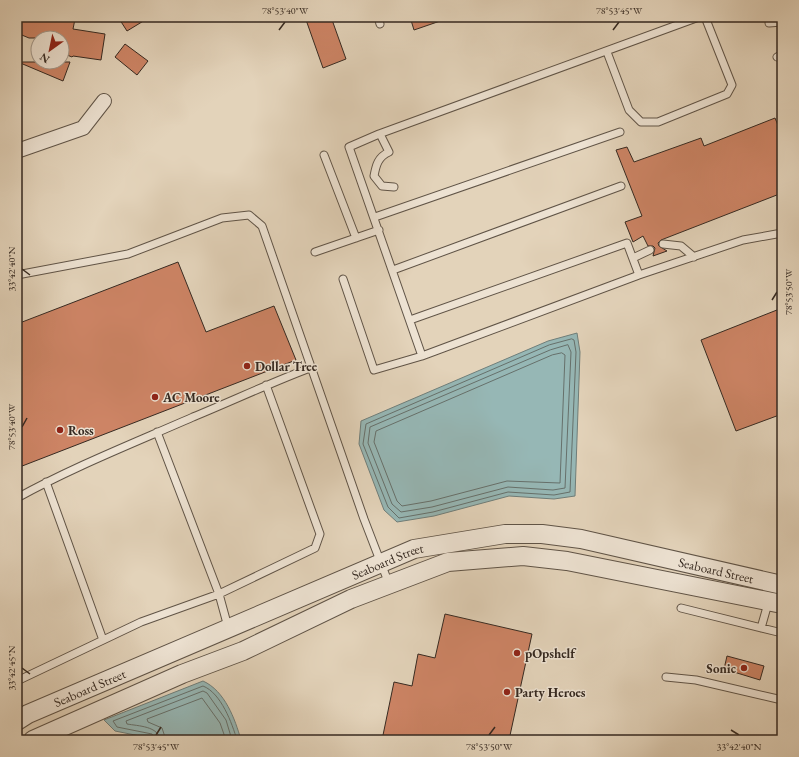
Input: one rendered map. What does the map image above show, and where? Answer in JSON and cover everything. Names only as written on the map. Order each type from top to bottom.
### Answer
[{"type":"street","points":[[17,151],[83,128],[104,101]]},
{"type":"street","name":"Seaboard Street","points":[[17,721],[28,714],[414,549],[505,534],[542,534],[582,539],[782,585]]},
{"type":"street","name":"Seaboard Street","points":[[33,740],[161,683],[243,651],[351,599],[448,562],[523,556],[567,561],[774,603]]},
{"type":"lane","points":[[422,356],[375,217],[349,147],[380,134],[699,17]]},
{"type":"lane","points":[[607,52],[629,110],[641,122],[658,122],[727,94],[732,85],[705,17]]},
{"type":"lane","points":[[769,23],[782,22]]},
{"type":"lane","points":[[375,217],[620,132]]},
{"type":"lane","points":[[380,134],[389,152],[383,155],[376,165],[374,176],[382,186],[394,188]]},
{"type":"lane","points":[[324,155],[356,238]]},
{"type":"lane","points":[[393,270],[621,186]]},
{"type":"lane","points":[[17,275],[128,254],[222,218],[249,215],[262,226],[310,368],[380,563],[389,584]]},
{"type":"lane","points":[[315,252],[379,230]]},
{"type":"lane","points":[[343,279],[374,370],[422,356],[640,275],[743,240],[782,233]]},
{"type":"lane","points":[[410,320],[627,243],[640,275]]},
{"type":"lane","points":[[663,244],[681,246],[694,257]]},
{"type":"lane","points":[[633,258],[650,250]]},
{"type":"lane","points":[[17,498],[46,482],[157,432],[266,384],[310,368]]},
{"type":"lane","points":[[17,681],[142,622],[219,594],[315,548],[320,534],[266,384]]},
{"type":"lane","points":[[157,432],[219,594],[228,628]]},
{"type":"lane","points":[[46,482],[103,640]]},
{"type":"lane","points":[[761,628],[767,607],[774,603]]},
{"type":"lane","points":[[681,608],[782,633]]},
{"type":"lane","points":[[666,678],[696,680],[782,700]]},
{"type":"water","points":[[577,333],[580,352],[575,496],[554,499],[509,496],[434,516],[397,522],[384,510],[359,444],[361,421],[548,341]]},
{"type":"water","points":[[203,681],[217,691],[228,706],[236,723],[241,740],[160,740],[115,731],[104,720]]},
{"type":"building","points":[[17,17],[65,17],[75,19],[73,29],[105,34],[101,60],[70,56],[70,30],[30,30],[30,38],[17,33]]},
{"type":"building","points":[[118,17],[150,17],[127,31]]},
{"type":"building","points":[[305,17],[331,17],[346,59],[323,68]]},
{"type":"building","points":[[410,17],[446,17],[446,19],[414,30]]},
{"type":"building","points":[[125,44],[148,61],[137,75],[115,57]]},
{"type":"building","points":[[18,62],[30,62],[30,67]]},
{"type":"building","points":[[37,70],[67,70],[63,81]]},
{"type":"building","points":[[775,118],[782,135],[782,151],[778,153],[782,164],[782,193],[661,240],[658,243],[659,246],[667,251],[653,256],[655,248],[653,246],[648,246],[643,236],[633,242],[625,222],[642,216],[616,150],[627,147],[634,162],[701,138],[704,146]]},
{"type":"building","points":[[178,262],[206,332],[274,306],[296,360],[17,468],[17,324]]},
{"type":"building","points":[[782,308],[782,414],[736,431],[701,340]]},
{"type":"building","points":[[445,614],[532,634],[509,740],[382,740],[394,682],[412,686],[418,654],[435,658]]},
{"type":"building","name":"Sonic","points":[[727,656],[764,666],[760,680],[724,669]]},
{"type":"place","name":"Dollar Tree","points":[[247,366]]},
{"type":"place","name":"AC Moore","points":[[155,397]]},
{"type":"place","name":"Ross","points":[[60,430]]},
{"type":"place","name":"pOpshelf","points":[[517,653]]},
{"type":"place","name":"Sonic","points":[[744,668]]},
{"type":"place","name":"Party Heroes","points":[[507,692]]}]
